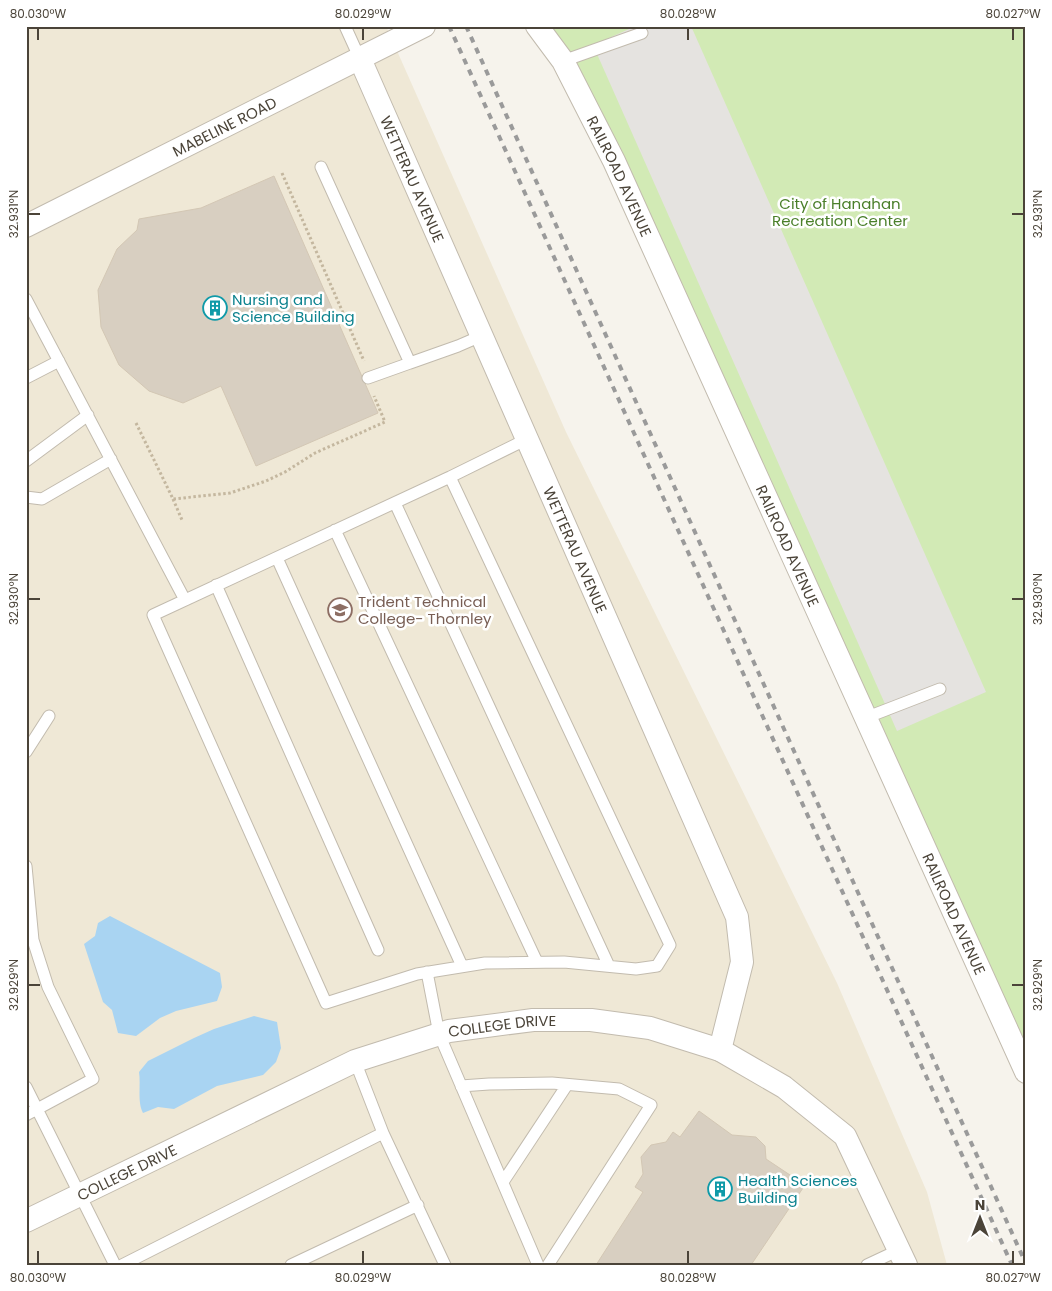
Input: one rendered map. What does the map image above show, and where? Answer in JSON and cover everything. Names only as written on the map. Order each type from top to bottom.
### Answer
[{"type":"street","name":"MABELINE ROAD","points":[[26,226],[424,26]]},
{"type":"street","name":"RAILROAD AVENUE","points":[[537,26],[564,61],[614,161],[1026,1072]]},
{"type":"street","name":"WETTERAU AVENUE","points":[[360,59],[737,917],[742,962],[720,1050]]},
{"type":"street","name":"COLLEGE DRIVE","points":[[26,1221],[354,1061],[449,1031],[533,1020],[591,1020],[650,1028],[720,1050],[784,1087],[845,1136],[903,1257]]},
{"type":"lane","points":[[345,26],[360,59]]},
{"type":"lane","points":[[564,61],[642,33]]},
{"type":"lane","points":[[321,167],[410,363]]},
{"type":"lane","points":[[26,300],[185,600]]},
{"type":"lane","points":[[368,378],[481,336]]},
{"type":"lane","points":[[26,378],[59,361]]},
{"type":"lane","points":[[26,461],[88,415]]},
{"type":"lane","points":[[450,477],[670,945],[657,966],[636,968],[564,962],[485,963],[417,974],[326,1003],[153,614],[277,558],[527,439]]},
{"type":"lane","points":[[26,496],[42,499],[111,459]]},
{"type":"lane","points":[[394,503],[609,966]]},
{"type":"lane","points":[[335,530],[537,962]]},
{"type":"lane","points":[[277,558],[462,966]]},
{"type":"lane","points":[[216,585],[378,950]]},
{"type":"lane","points":[[865,718],[940,689]]},
{"type":"lane","points":[[26,752],[49,716]]},
{"type":"lane","points":[[26,866],[33,940],[48,987],[93,1080],[26,1115]]},
{"type":"lane","points":[[427,972],[439,1034],[538,1265]]},
{"type":"lane","points":[[354,1061],[384,1133],[445,1265]]},
{"type":"lane","points":[[461,1086],[567,1084],[619,1089],[651,1104],[548,1265]]},
{"type":"lane","points":[[503,1182],[567,1084]]},
{"type":"lane","points":[[26,1087],[115,1265]]},
{"type":"lane","points":[[122,1265],[384,1133]]},
{"type":"lane","points":[[291,1265],[418,1206]]},
{"type":"lane","points":[[867,1265],[903,1257]]},
{"type":"path","points":[[282,173],[366,366]]},
{"type":"path","points":[[173,499],[230,493],[266,481],[315,454],[385,422],[374,396]]},
{"type":"path","points":[[136,423],[182,520]]},
{"type":"shaded area","name":"Trident Technical College- Thornley","points":[[26,26],[386,26],[566,432],[837,983],[927,1192],[947,1265],[26,1265]]},
{"type":"shaded area","points":[[636,26],[691,26],[986,692],[897,731],[593,45]]},
{"type":"green space","name":"City of Hanahan Recreation Center","points":[[537,26],[1026,26],[1026,1072],[803,579]]},
{"type":"water","points":[[110,916],[220,973],[222,987],[217,1001],[176,1011],[160,1018],[136,1036],[118,1033],[112,1010],[103,1002],[84,944],[95,936],[98,923]]},
{"type":"water","points":[[254,1016],[277,1022],[281,1048],[276,1062],[263,1075],[217,1086],[174,1109],[158,1107],[143,1113],[140,1104],[139,1072],[148,1061],[214,1029]]},
{"type":"building","name":"Nursing and Science Building","points":[[274,176],[378,413],[256,466],[221,386],[183,403],[149,391],[119,365],[101,327],[98,290],[117,249],[137,230],[139,219],[201,208]]},
{"type":"building","name":"Health Sciences Building","points":[[699,1111],[732,1135],[756,1137],[765,1146],[766,1159],[805,1185],[751,1265],[596,1265],[643,1192],[635,1187],[643,1174],[641,1157],[651,1145],[666,1142],[673,1132],[680,1137]]},
{"type":"railway","points":[[449,26],[1012,1265]]},
{"type":"railway","points":[[466,26],[1026,1264]]},
{"type":"place","name":"Nursing and Science Building","points":[[215,308]]},
{"type":"place","name":"Trident Technical College- Thornley","points":[[340,610]]},
{"type":"place","name":"Health Sciences Building","points":[[720,1189]]}]
